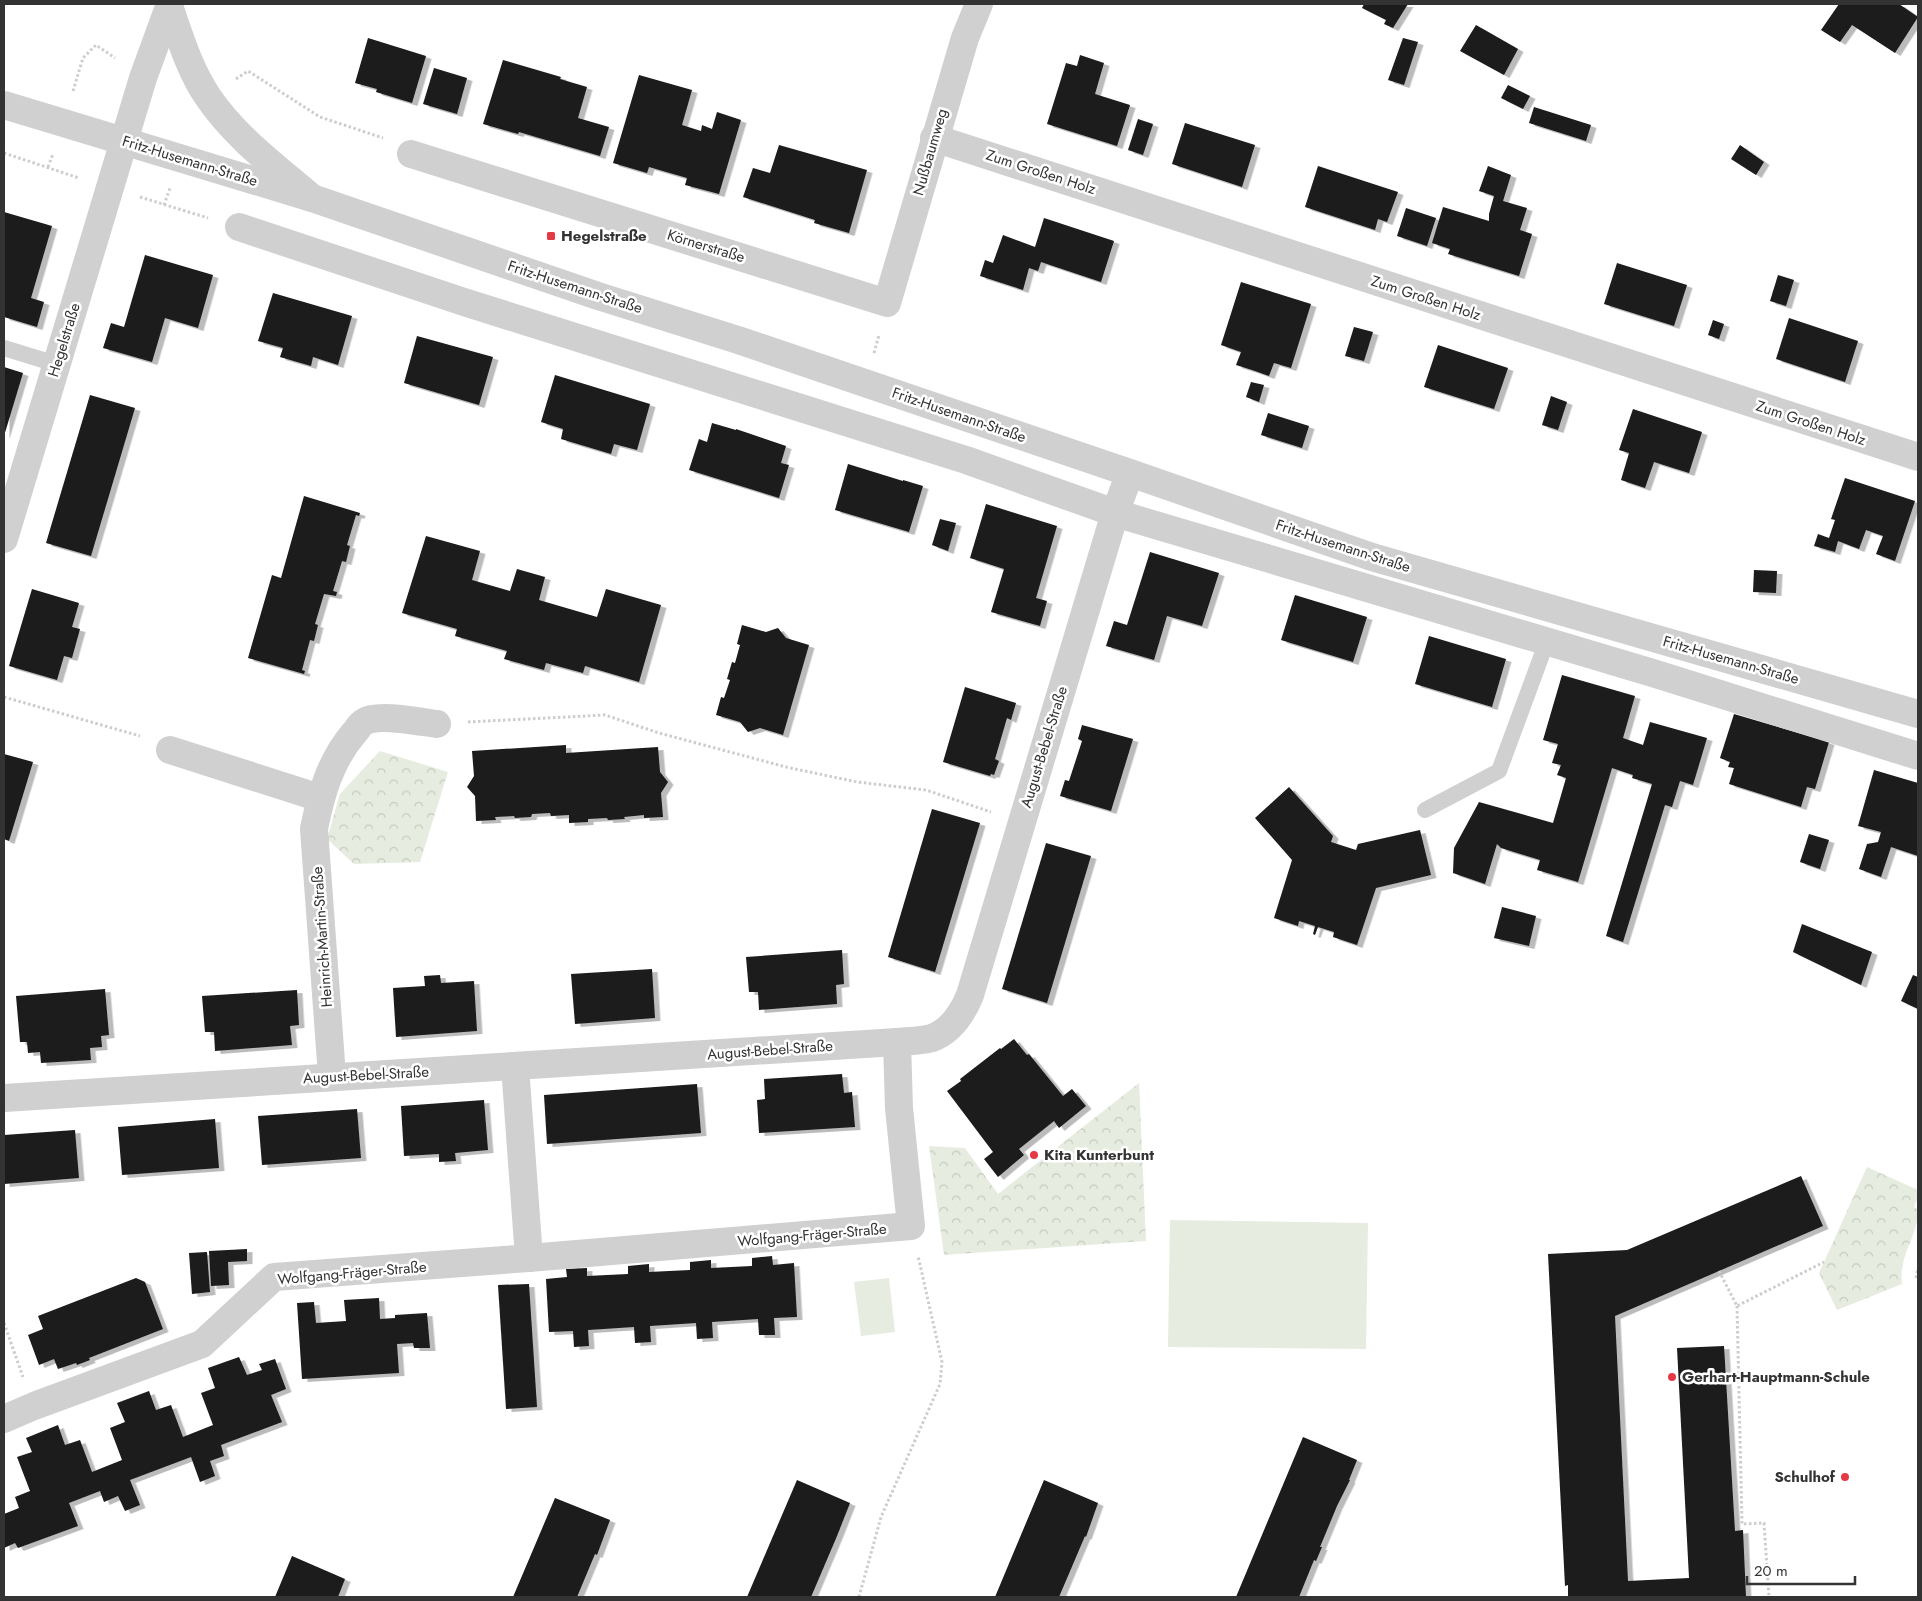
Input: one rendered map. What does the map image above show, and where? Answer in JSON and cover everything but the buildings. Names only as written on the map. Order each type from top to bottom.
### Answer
[{"type":"street","name":"Nußbaumweg","points":[[887,302],[934,138],[965,38],[979,4]]},
{"type":"street","points":[[170,5],[186,56],[208,97],[245,140],[312,198]]},
{"type":"street","name":"Hegelstraße","points":[[4,539],[109,187],[143,78],[170,5]]},
{"type":"street","name":"Fritz-Husemann-Straße","points":[[4,105],[312,198],[598,296],[738,340],[1372,557],[1918,714]]},
{"type":"street","name":"Zum Großen Holz","points":[[934,138],[1918,458]]},
{"type":"street","name":"Körnerstraße","points":[[411,154],[887,302]]},
{"type":"street","points":[[239,227],[474,305],[966,460],[1115,513],[1547,641],[1918,756]]},
{"type":"street","name":"August-Bebel-Straße","points":[[4,1098],[897,1042],[933,1038],[951,1026],[963,1011],[970,995],[1115,513],[1130,473]]},
{"type":"street","name":"Heinrich-Martin-Straße","points":[[332,1076],[314,829],[320,798],[331,768],[345,743],[364,721],[386,717],[437,724]]},
{"type":"street","points":[[170,750],[320,798]]},
{"type":"street","points":[[897,1042],[899,1108],[911,1226]]},
{"type":"street","points":[[515,1066],[529,1258]]},
{"type":"street","name":"Wolfgang-Fräger-Straße","points":[[4,1419],[34,1406],[202,1344],[274,1277],[911,1226]]},
{"type":"lane","points":[[4,348],[56,364]]},
{"type":"lane","points":[[1425,810],[1499,771],[1547,641]]},
{"type":"path","points":[[208,97],[248,71],[320,117],[398,143],[411,154]]},
{"type":"path","points":[[4,153],[239,227]]},
{"type":"path","points":[[4,697],[146,738],[170,750]]},
{"type":"path","points":[[437,724],[605,715],[659,733],[786,767],[857,782],[926,790],[1022,822]]},
{"type":"path","points":[[859,1597],[881,1517],[940,1384],[942,1362],[911,1226]]},
{"type":"path","points":[[1737,1306],[1824,1262]]},
{"type":"path","points":[[1916,1278],[1918,1268]]},
{"type":"path","points":[[1719,1271],[1737,1306],[1742,1524],[1764,1523],[1769,1597]]},
{"type":"path","points":[[4,1323],[34,1406]]},
{"type":"green space","points":[[380,751],[448,772],[420,862],[354,864],[327,839],[340,794]]},
{"type":"green space","points":[[1139,1083],[1146,1241],[944,1255],[929,1146],[965,1148],[998,1194]]},
{"type":"green space","points":[[1867,1167],[1918,1190],[1918,1197],[1914,1207],[1918,1210],[1917,1220],[1905,1255],[1902,1284],[1837,1310],[1819,1273]]},
{"type":"green space","points":[[1170,1220],[1368,1223],[1366,1349],[1168,1347]]},
{"type":"green space","points":[[889,1278],[895,1332],[861,1336],[854,1282]]},
{"type":"place","name":"Hegelstraße","points":[[551,236]]},
{"type":"place","name":"Kita Kunterbunt","points":[[1034,1155]]},
{"type":"place","name":"Gerhart-Hauptmann-Schule","points":[[1672,1377]]},
{"type":"place","name":"Schulhof","points":[[1845,1477]]}]
